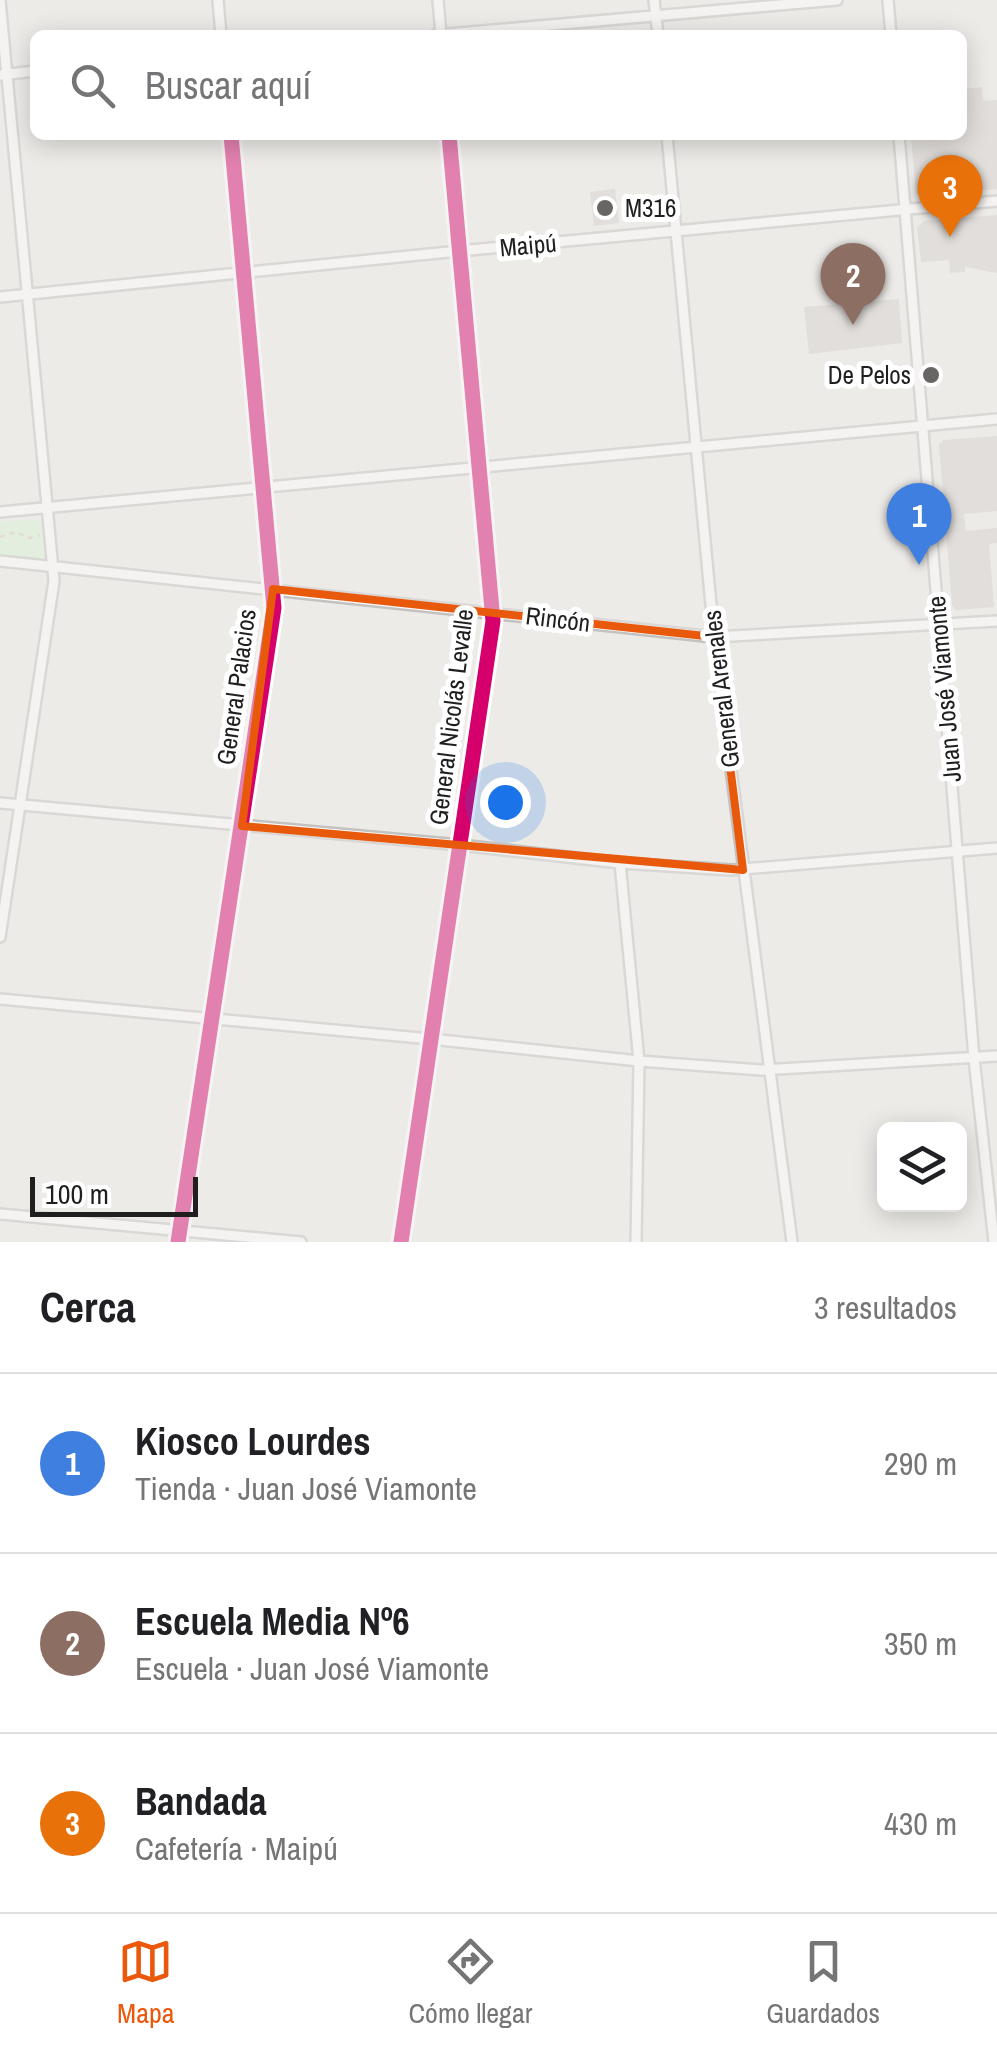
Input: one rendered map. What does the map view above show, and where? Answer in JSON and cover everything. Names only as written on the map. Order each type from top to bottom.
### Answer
[{"type":"street","points":[[0,0],[3,74],[29,294],[54,566],[0,938]]},
{"type":"street","points":[[218,0],[221,30]]},
{"type":"street","points":[[438,0],[439,30]]},
{"type":"street","points":[[654,0],[658,30]]},
{"type":"street","points":[[493,30],[838,0]]},
{"type":"street","points":[[888,0],[891,30]]},
{"type":"street","points":[[3,74],[30,72]]},
{"type":"street","name":"General Palacios","points":[[178,1237],[274,608],[232,140]]},
{"type":"street","name":"General Nicolás Levalle","points":[[401,1242],[492,627],[449,140]]},
{"type":"street","name":"General Arenales","points":[[667,140],[714,636],[792,1242]]},
{"type":"street","name":"Juan José Viamonte","points":[[899,140],[974,1058],[994,1242]]},
{"type":"street","name":"Maipú","points":[[0,297],[997,201]]},
{"type":"street","points":[[0,512],[997,419]]},
{"type":"street","name":"Rincón","points":[[0,560],[714,636],[997,621]]},
{"type":"street","points":[[0,804],[743,870],[997,848]]},
{"type":"street","points":[[620,862],[639,1062],[636,1242]]},
{"type":"street","points":[[0,999],[639,1062],[769,1070],[997,1056]]},
{"type":"street","points":[[0,1214],[178,1237],[301,1242]]},
{"type":"path","points":[[0,537],[15,532],[35,538],[50,529]]},
{"type":"highlighted area","points":[[273,589],[714,637],[743,870],[242,826]]},
{"type":"green space","points":[[34,519],[43,524],[46,555],[42,560],[0,555],[0,522]]},
{"type":"building","points":[[982,87],[983,101],[997,100],[997,189],[919,196],[911,140],[967,140],[967,88]]},
{"type":"building","name":"M316","points":[[615,189],[619,223],[594,226],[590,192]]},
{"type":"building","points":[[997,215],[997,273],[965,267],[965,272],[950,273],[949,260],[921,262],[917,228],[924,221]]},
{"type":"building","points":[[899,299],[902,343],[809,354],[804,307]]},
{"type":"building","points":[[997,436],[997,511],[964,514],[966,531],[997,528],[997,543],[989,544],[994,607],[956,610],[952,605],[939,444],[944,440]]},
{"type":"cycle path","points":[[178,1242],[274,608],[231,140]]},
{"type":"cycle path","points":[[401,1242],[493,621],[449,140]]},
{"type":"place","name":"M316","points":[[605,208]]},
{"type":"place","name":"Bandada","points":[[950,237]]},
{"type":"place","name":"Escuela Media Nº6","points":[[853,325]]},
{"type":"place","name":"De Pelos","points":[[931,375]]},
{"type":"place","name":"Kiosco Lourdes","points":[[919,565]]}]
